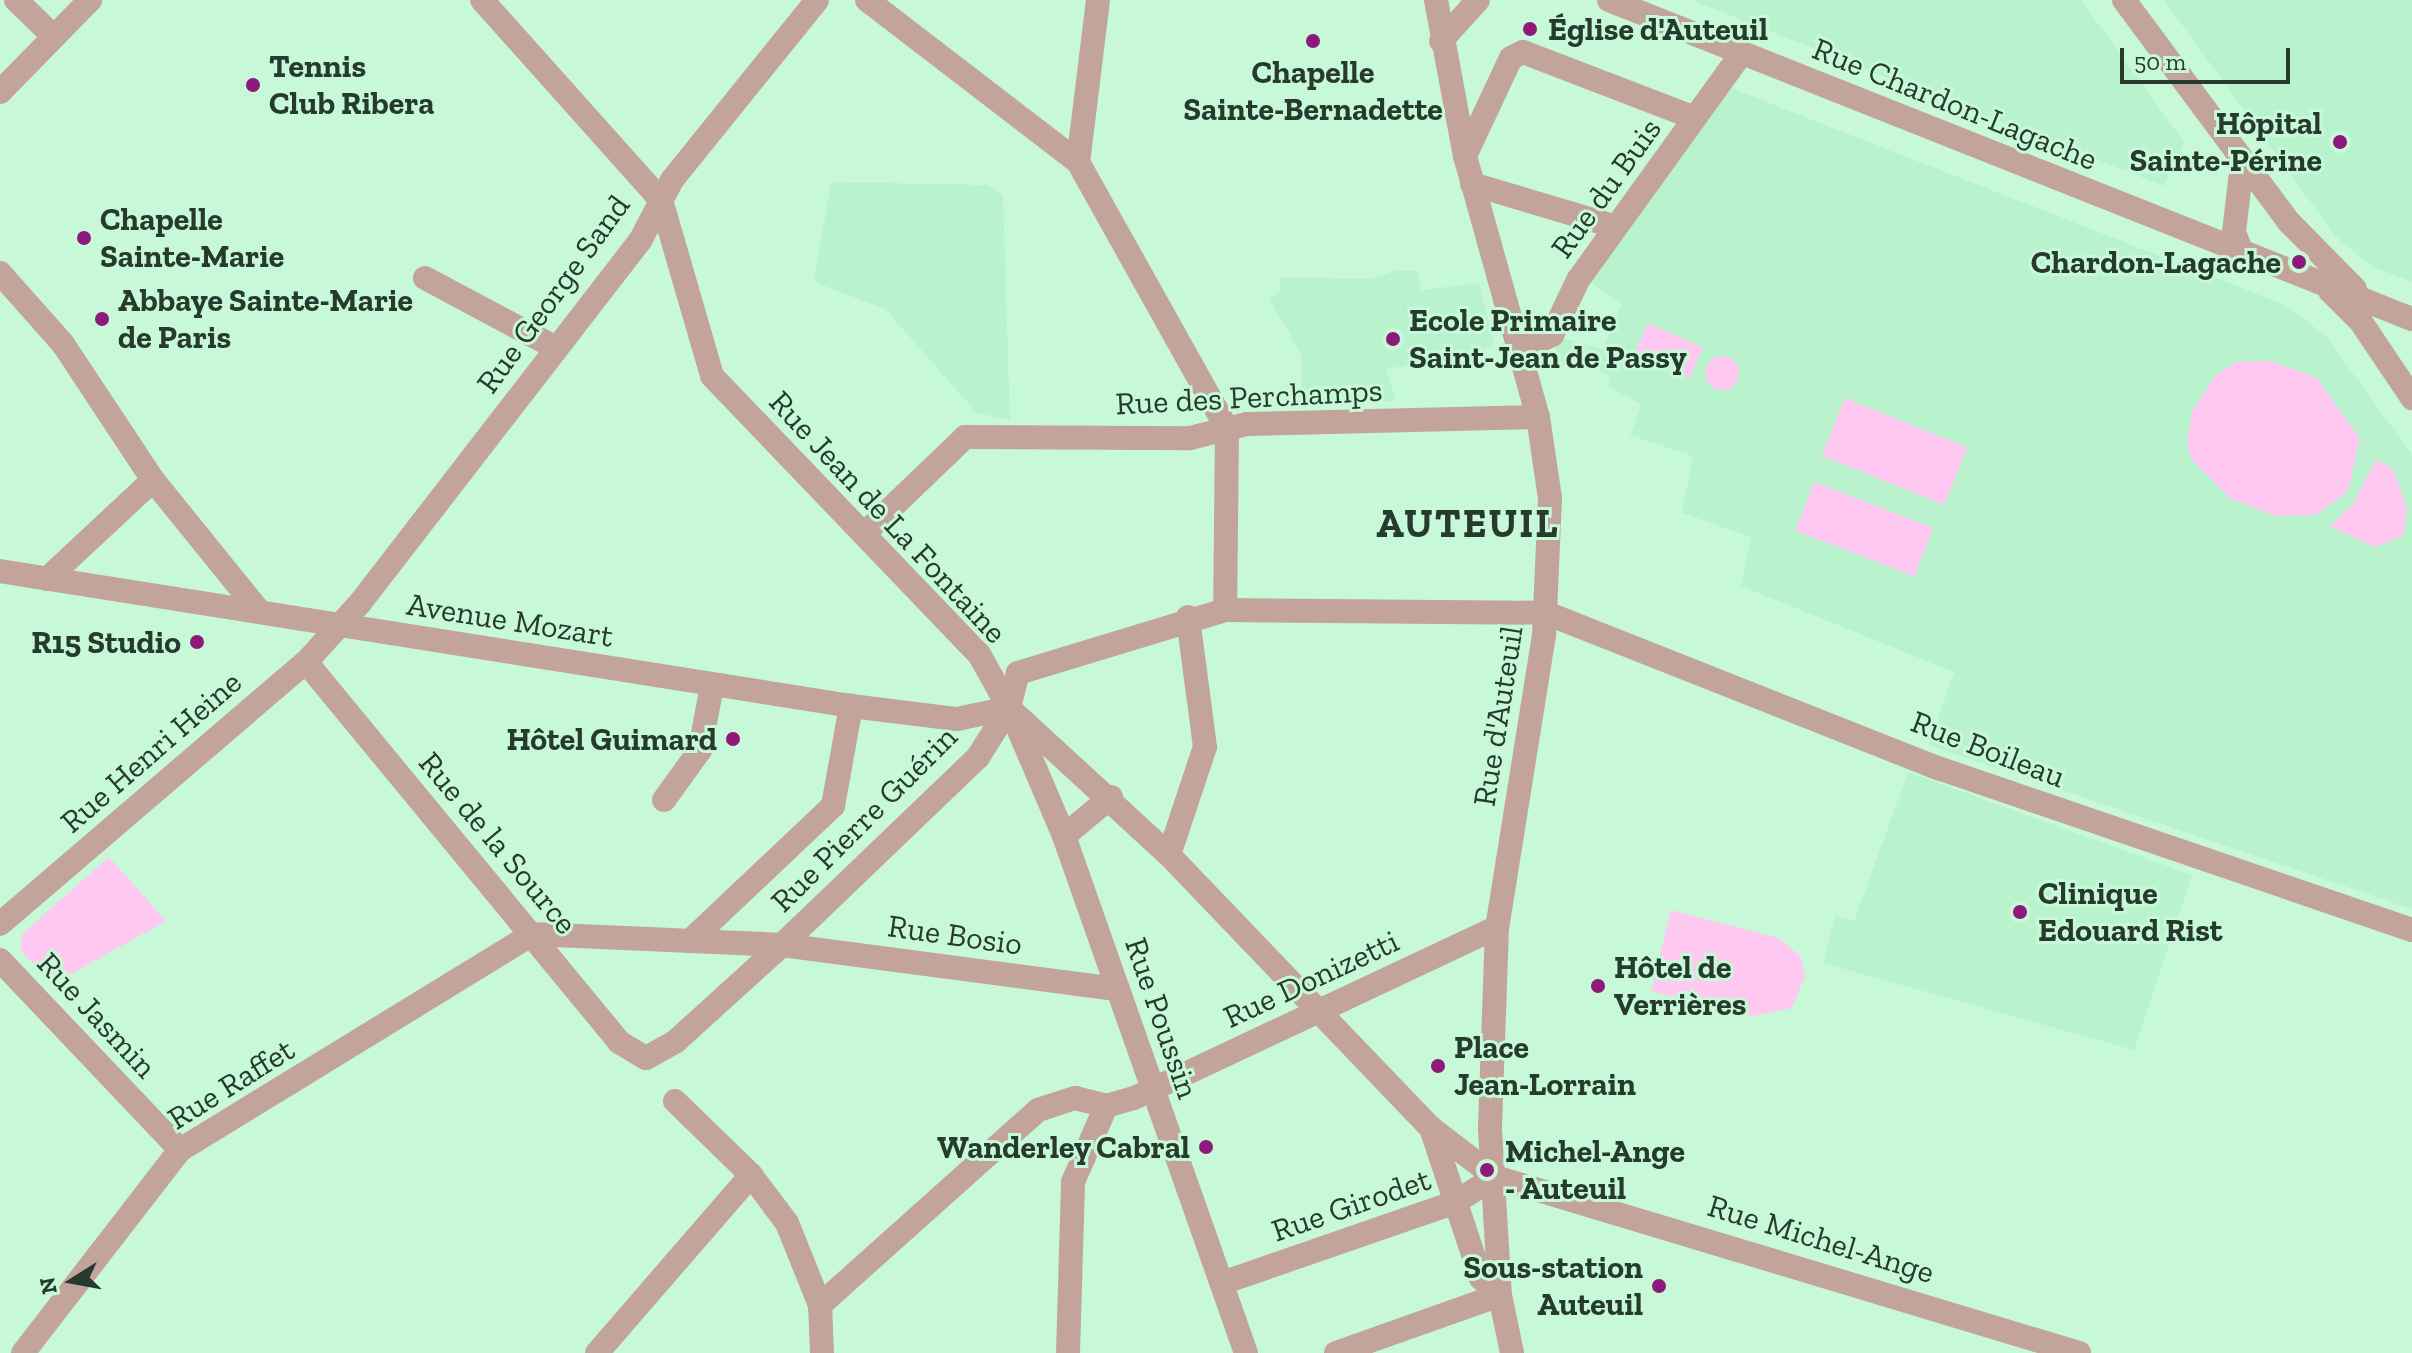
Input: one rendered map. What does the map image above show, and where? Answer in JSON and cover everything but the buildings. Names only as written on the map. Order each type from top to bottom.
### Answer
[{"type":"street","points":[[16,0],[54,37]]},
{"type":"street","points":[[0,92],[90,0]]},
{"type":"street","name":"Rue Jean de La Fontaine","points":[[482,0],[661,200],[712,376],[979,654],[1009,708],[1111,797],[1431,1128],[1495,1177]]},
{"type":"street","name":"Rue George Sand","points":[[339,625],[640,241],[661,200],[817,0]]},
{"type":"street","points":[[867,0],[1078,162],[1227,429],[1225,610]]},
{"type":"street","points":[[1078,162],[1098,0]]},
{"type":"street","name":"Rue d'Auteuil","points":[[1436,0],[1441,41],[1465,156],[1538,417],[1550,498],[1546,613],[1497,927],[1490,1129],[1500,1295],[1512,1353]]},
{"type":"street","points":[[1441,41],[1478,0]]},
{"type":"street","name":"Rue Chardon-Lagache","points":[[1609,0],[2412,319]]},
{"type":"street","points":[[2124,0],[2242,164],[2289,222],[2373,303]]},
{"type":"street","points":[[1465,156],[1511,58],[1523,52],[1695,118]]},
{"type":"street","name":"Rue du Buis","points":[[1519,351],[1552,335],[1578,280],[1742,53]]},
{"type":"street","points":[[2242,164],[2237,212],[2250,257],[2283,250],[2289,222]]},
{"type":"street","points":[[1472,184],[1616,227]]},
{"type":"street","points":[[2237,212],[2257,198],[2272,201]]},
{"type":"street","points":[[0,273],[63,344],[153,480],[260,612]]},
{"type":"street","points":[[425,278],[556,348]]},
{"type":"street","points":[[2319,283],[2361,322],[2412,398]]},
{"type":"street","name":"Rue des Perchamps","points":[[864,534],[965,437],[1190,438],[1227,429],[1538,417]]},
{"type":"street","points":[[47,579],[153,480]]},
{"type":"street","name":"Avenue Mozart","points":[[0,571],[851,706],[957,719],[1009,708]]},
{"type":"street","name":"Rue Pierre Guérin","points":[[646,1058],[675,1042],[782,945],[978,757],[1009,708],[1018,673],[1188,617],[1225,610],[1546,613]]},
{"type":"street","name":"Rue Boileau","points":[[1546,613],[1938,768],[2412,930]]},
{"type":"street","points":[[1169,855],[1205,747],[1188,617]]},
{"type":"street","name":"Rue Henri Heine","points":[[0,924],[306,662],[339,625]]},
{"type":"street","name":"Rue de la Source","points":[[306,662],[619,1042],[646,1058]]},
{"type":"street","points":[[664,800],[700,750],[712,685]]},
{"type":"street","points":[[690,941],[833,806],[851,706]]},
{"type":"street","name":"Rue Poussin","points":[[1009,708],[1064,836],[1246,1353]]},
{"type":"street","points":[[1064,836],[1111,797]]},
{"type":"street","name":"Rue Donizetti","points":[[1116,1104],[1153,1090],[1497,927]]},
{"type":"street","name":"Rue Bosio","points":[[532,934],[782,945],[1118,989]]},
{"type":"street","name":"Rue Raffet","points":[[23,1353],[180,1150],[532,934]]},
{"type":"street","name":"Rue Jasmin","points":[[0,960],[180,1150]]},
{"type":"street","points":[[820,1305],[1038,1110],[1075,1098],[1116,1104],[1073,1182],[1068,1353]]},
{"type":"street","points":[[675,1101],[751,1175],[787,1223],[820,1305],[822,1353]]},
{"type":"street","name":"Rue d'Auteuil","points":[[1431,1128],[1481,1278],[1500,1295]]},
{"type":"street","points":[[597,1353],[751,1175]]},
{"type":"street","name":"Rue Girodet","points":[[1222,1283],[1456,1202],[1495,1177]]},
{"type":"street","name":"Rue Michel-Ange","points":[[1495,1177],[2079,1353]]},
{"type":"street","points":[[1336,1353],[1500,1295]]},
{"type":"shaded area","name":"Hôpital Sainte-Périne","points":[[1691,0],[2081,0],[2184,142],[2164,186]]},
{"type":"shaded area","name":"Hôpital Sainte-Périne","points":[[2164,0],[2412,0],[2412,282],[2373,267],[2336,237]]},
{"type":"shaded area","points":[[1731,88],[2285,305],[2326,336],[2412,455],[2412,909],[1929,745],[1954,672],[1741,586],[1751,537],[1682,513],[1693,456],[1630,435],[1641,404],[1609,387],[1610,377],[1597,368],[1547,365],[1562,338],[1603,349],[1622,304],[1590,282]]},
{"type":"shaded area","points":[[831,182],[987,185],[1003,195],[1010,420],[977,413],[885,309],[814,282]]},
{"type":"shaded area","name":"Ecole Primaire Saint-Jean de Passy","points":[[1395,271],[1418,271],[1421,290],[1479,283],[1494,343],[1478,354],[1386,369],[1396,401],[1302,401],[1301,354],[1269,298],[1280,291],[1279,277],[1369,279]]},
{"type":"shaded area","points":[[1648,323],[1703,347],[1689,378],[1634,354]]},
{"type":"shaded area","points":[[1722,356],[1734,361],[1739,373],[1734,385],[1722,390],[1710,385],[1705,373],[1710,361]]},
{"type":"shaded area","points":[[2270,361],[2316,377],[2360,439],[2348,491],[2316,515],[2276,516],[2231,499],[2192,460],[2187,444],[2192,411],[2215,376],[2236,362]]},
{"type":"shaded area","points":[[1845,398],[1967,447],[1944,505],[1822,455]]},
{"type":"shaded area","points":[[2376,459],[2393,469],[2407,508],[2403,536],[2374,547],[2330,526],[2353,504]]},
{"type":"shaded area","points":[[1814,482],[1933,528],[1915,576],[1795,531]]},
{"type":"shaded area","name":"Clinique Edouard Rist","points":[[1908,772],[2192,875],[2134,1050],[1823,963],[1835,916],[1854,921]]},
{"type":"shaded area","points":[[109,857],[166,921],[53,984],[21,951],[22,934]]},
{"type":"shaded area","points":[[1671,910],[1779,938],[1801,957],[1805,976],[1792,1008],[1752,1016],[1651,991]]},
{"type":"place","name":"Église d'Auteuil","points":[[1530,29]]},
{"type":"place","name":"Chapelle Sainte-Bernadette","points":[[1313,41]]},
{"type":"place","name":"Tennis Club Ribera","points":[[253,85]]},
{"type":"place","name":"Hôpital Sainte-Périne","points":[[2340,142]]},
{"type":"place","name":"Chapelle Sainte-Marie","points":[[84,238]]},
{"type":"place","name":"Chardon-Lagache","points":[[2299,262]]},
{"type":"place","name":"Abbaye Sainte-Marie de Paris","points":[[102,319]]},
{"type":"place","name":"Ecole Primaire Saint-Jean de Passy","points":[[1393,339]]},
{"type":"place","name":"R15 Studio","points":[[197,642]]},
{"type":"place","name":"Hôtel Guimard","points":[[733,739]]},
{"type":"place","name":"Clinique Edouard Rist","points":[[2020,912]]},
{"type":"place","name":"Hôtel de Verrières","points":[[1598,986]]},
{"type":"place","name":"Place Jean-Lorrain","points":[[1438,1066]]},
{"type":"place","name":"Wanderley Cabral","points":[[1206,1147]]},
{"type":"place","name":"Michel-Ange - Auteuil","points":[[1487,1170]]},
{"type":"place","name":"Sous-station Auteuil","points":[[1659,1286]]},
{"type":"district","name":"AUTEUIL","points":[[1468,523]]}]
